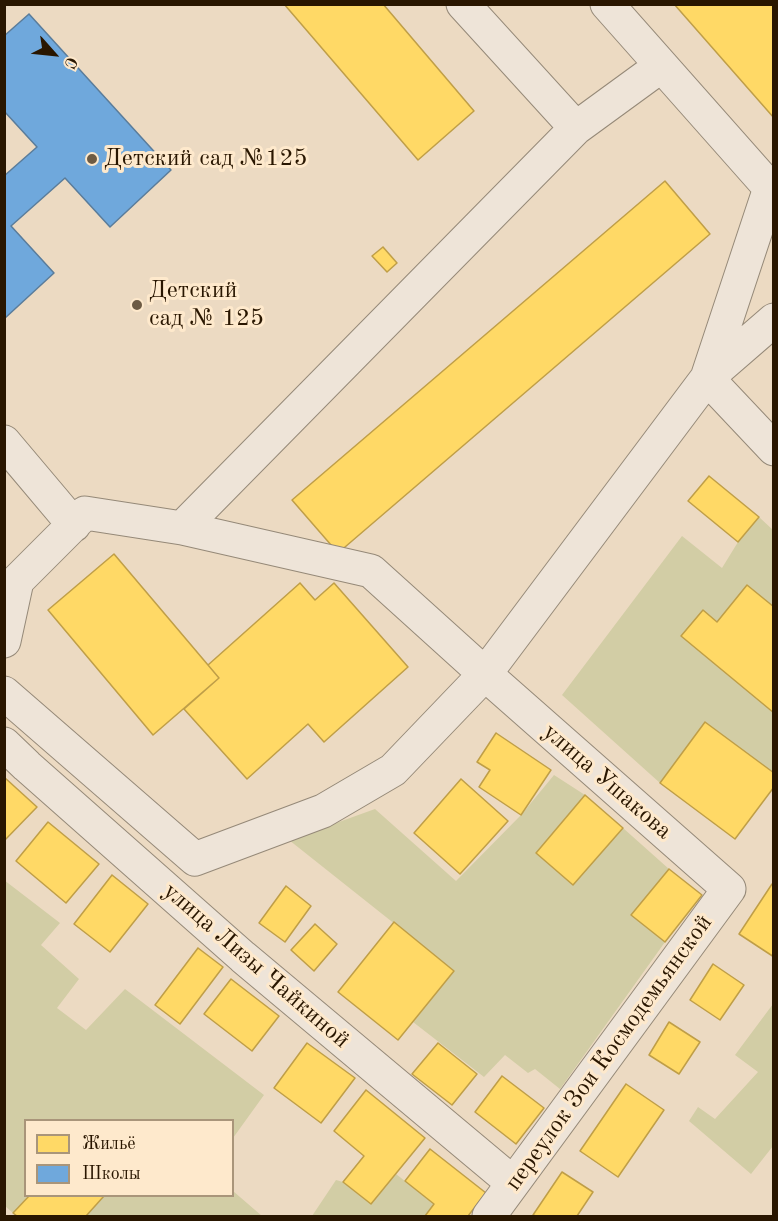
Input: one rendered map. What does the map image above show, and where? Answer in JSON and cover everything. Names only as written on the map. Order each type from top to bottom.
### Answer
[{"type":"street","points":[[463,4],[576,128]]},
{"type":"street","points":[[607,4],[772,186],[707,378]]},
{"type":"street","points":[[182,528],[576,128],[661,66]]},
{"type":"street","points":[[4,693],[195,859],[323,811],[393,770],[485,674],[707,378],[774,320]]},
{"type":"street","points":[[707,378],[774,449]]},
{"type":"street","points":[[4,442],[74,525],[17,581],[4,641]]},
{"type":"street","name":"улица Ушакова","points":[[74,525],[86,513],[182,528],[371,571],[729,889]]},
{"type":"street","name":"улица Лизы Чайкиной","points":[[4,744],[243,957],[513,1183]]},
{"type":"street","name":"переулок Зои Космодемьянской","points":[[489,1216],[729,889]]},
{"type":"shaded area","points":[[759,517],[773,530],[773,773],[705,723],[660,783],[562,695],[682,536],[722,568],[738,542]]},
{"type":"shaded area","points":[[554,775],[585,795],[536,853],[573,885],[623,828],[669,869],[632,915],[665,942],[560,1089],[535,1069],[528,1073],[505,1055],[484,1077],[413,1022],[454,971],[289,840],[375,809],[456,881],[521,815]]},
{"type":"shaded area","points":[[4,880],[60,923],[41,945],[79,979],[57,1008],[86,1030],[125,989],[264,1095],[234,1137],[234,1119],[24,1119],[24,1197],[27,1197],[13,1213],[5,1206]]},
{"type":"shaded area","points":[[773,1004],[773,1146],[751,1174],[689,1121],[698,1107],[715,1119],[758,1072],[735,1055]]},
{"type":"shaded area","points":[[396,1174],[434,1204],[425,1216],[312,1216],[336,1180],[343,1182],[371,1204]]},
{"type":"shaded area","points":[[234,1192],[262,1216],[86,1216],[103,1197],[234,1197]]},
{"type":"building: Жильё","points":[[284,4],[383,4],[474,111],[418,160]]},
{"type":"building: Жильё","points":[[674,4],[771,4],[774,7],[774,118]]},
{"type":"building: Жильё","points":[[665,181],[710,234],[338,553],[292,500]]},
{"type":"building: Жильё","points":[[383,247],[397,263],[387,272],[372,256]]},
{"type":"building: Жильё","points":[[709,476],[759,517],[738,542],[688,501]]},
{"type":"building: Жильё","points":[[114,554],[219,678],[153,735],[48,610]]},
{"type":"building: Жильё","points":[[300,583],[315,600],[334,583],[408,667],[324,742],[308,724],[247,779],[184,709],[219,678],[208,665]]},
{"type":"building: Жильё","points":[[747,585],[774,607],[774,713],[681,636],[703,610],[717,622]]},
{"type":"building: Жильё","points":[[705,722],[774,773],[774,787],[735,839],[660,783]]},
{"type":"building: Жильё","points":[[496,733],[551,770],[521,815],[479,787],[490,770],[477,762]]},
{"type":"building: Жильё","points":[[4,777],[37,807],[4,841]]},
{"type":"building: Жильё","points":[[461,779],[508,821],[460,874],[414,833]]},
{"type":"building: Жильё","points":[[585,795],[623,828],[573,885],[536,853]]},
{"type":"building: Жильё","points":[[48,822],[99,864],[66,903],[16,861]]},
{"type":"building: Жильё","points":[[669,869],[702,895],[665,942],[631,915]]},
{"type":"building: Жильё","points":[[112,875],[148,904],[110,952],[74,924]]},
{"type":"building: Жильё","points":[[772,884],[774,885],[774,957],[739,934]]},
{"type":"building: Жильё","points":[[286,886],[311,906],[285,942],[259,923]]},
{"type":"building: Жильё","points":[[394,922],[454,971],[398,1040],[338,992]]},
{"type":"building: Жильё","points":[[315,924],[337,944],[314,971],[291,950]]},
{"type":"building: Жильё","points":[[198,948],[223,967],[180,1024],[155,1005]]},
{"type":"building: Жильё","points":[[713,964],[744,985],[720,1020],[690,1000]]},
{"type":"building: Жильё","points":[[231,979],[279,1016],[252,1051],[204,1014]]},
{"type":"building: Жильё","points":[[669,1022],[700,1042],[679,1074],[649,1055]]},
{"type":"building: Жильё","points":[[307,1043],[355,1078],[321,1123],[274,1088]]},
{"type":"building: Жильё","points":[[438,1043],[477,1074],[452,1105],[412,1074]]},
{"type":"building: Жильё","points":[[502,1076],[544,1108],[516,1144],[475,1112]]},
{"type":"building: Жильё","points":[[626,1084],[664,1110],[618,1177],[580,1151]]},
{"type":"building: Жильё","points":[[366,1090],[425,1138],[371,1204],[343,1182],[364,1156],[334,1131]]},
{"type":"building: Жильё","points":[[430,1149],[486,1193],[468,1216],[425,1216],[434,1204],[405,1181]]},
{"type":"building: Жильё","points":[[562,1172],[593,1192],[577,1216],[533,1215]]},
{"type":"building: Жильё","points":[[28,1197],[103,1197],[86,1216],[17,1216],[13,1213]]},
{"type":"building: Школы","name":"Детский сад №125","points":[[29,14],[171,170],[110,227],[65,178],[11,226],[54,273],[4,319],[4,176],[37,147],[4,111],[4,36]]},
{"type":"place","name":"Детский сад №125","points":[[92,159]]},
{"type":"place","name":"Детский сад № 125","points":[[137,305]]}]
